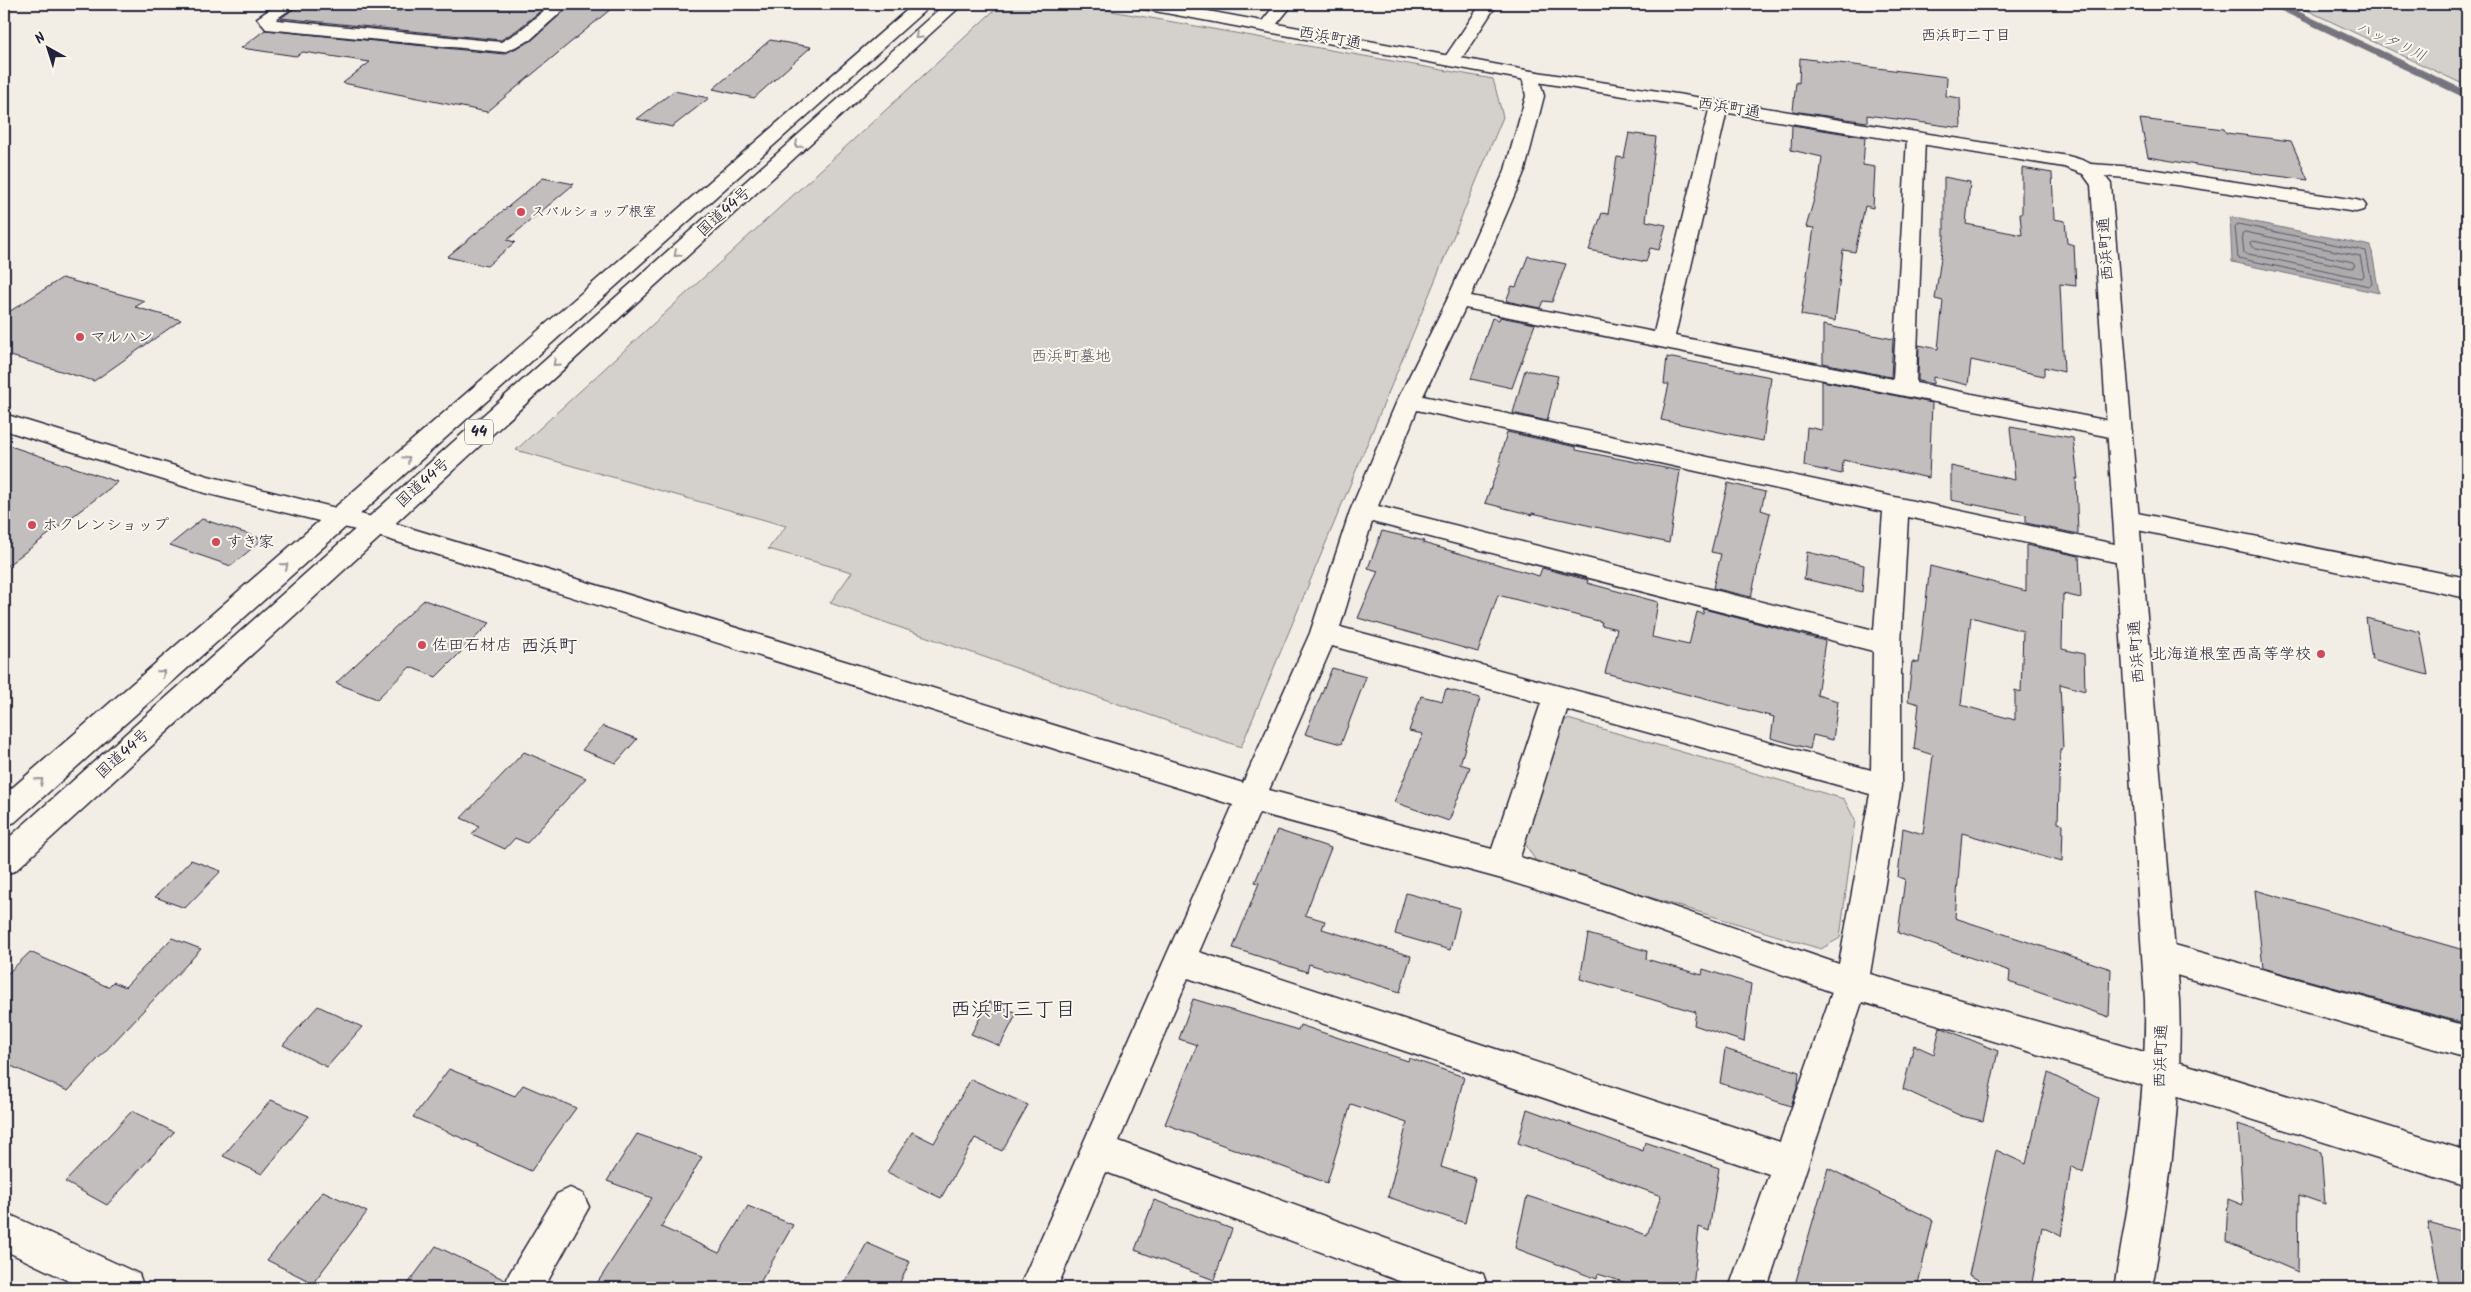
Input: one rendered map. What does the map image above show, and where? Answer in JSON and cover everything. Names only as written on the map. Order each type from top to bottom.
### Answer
[{"type":"main road","points":[[290,4],[265,18],[272,25],[504,47],[524,36],[562,4]]},
{"type":"main road","name":"国道44号","points":[[4,813],[924,4]]},
{"type":"main road","name":"国道44号","points":[[4,861],[955,4]]},
{"type":"main road","name":"西浜町通","points":[[1144,4],[1531,76],[2068,162],[2090,170],[2101,184],[2160,956],[2162,1074],[2151,1182],[2133,1288]]},
{"type":"main road","points":[[1266,26],[1285,4]]},
{"type":"main road","points":[[1452,60],[1489,4]]},
{"type":"main road","points":[[1038,1288],[1179,960],[1324,633],[1363,511],[1409,401],[1458,300],[1515,170],[1535,96],[1531,76]]},
{"type":"main road","points":[[1663,340],[1719,106]]},
{"type":"main road","points":[[1904,388],[1916,138]]},
{"type":"main road","points":[[2090,170],[2136,173],[2356,206]]},
{"type":"main road","points":[[1458,300],[2120,431]]},
{"type":"main road","points":[[1409,401],[2129,556]]},
{"type":"main road","points":[[4,422],[205,484],[375,526],[1251,798],[1502,865],[1601,896],[1852,984],[2162,1074],[2467,1169]]},
{"type":"main road","points":[[1748,1288],[1852,984],[1886,786],[1887,644],[1896,506]]},
{"type":"main road","points":[[1363,511],[1887,644]]},
{"type":"main road","points":[[2127,520],[2467,588]]},
{"type":"main road","points":[[1324,633],[1886,786]]},
{"type":"main road","points":[[1502,865],[1557,696]]},
{"type":"main road","points":[[2160,956],[2467,1042]]},
{"type":"main road","points":[[1179,960],[1792,1164]]},
{"type":"main road","points":[[1097,1151],[1470,1288]]},
{"type":"main road","points":[[523,1288],[570,1207]]},
{"type":"main road","points":[[4,1231],[125,1288]]},
{"type":"green space","name":"西浜町墓地","points":[[1001,4],[1072,4],[1493,79],[1503,117],[1241,747],[830,603],[852,572],[768,549],[786,526],[516,450]]},
{"type":"green space","points":[[2292,4],[2467,4],[2467,86],[2296,5]]},
{"type":"green space","points":[[1568,719],[1844,799],[1855,820],[1840,938],[1821,949],[1537,863],[1521,837],[1553,725]]},
{"type":"water","points":[[2230,217],[2371,246],[2379,293],[2232,262]]},
{"type":"building","points":[[337,4],[400,11],[410,4],[549,4],[517,30],[501,40],[281,18],[299,5],[331,8]]},
{"type":"building","points":[[572,4],[612,8],[487,112],[343,83],[370,62],[303,52],[296,56],[241,48],[265,30],[504,54],[531,41]]},
{"type":"building","points":[[770,40],[811,47],[754,98],[713,89]]},
{"type":"building","points":[[1800,58],[1947,77],[1946,96],[1960,98],[1961,128],[1867,115],[1867,122],[1793,111],[1796,82],[1799,83]]},
{"type":"building","points":[[674,91],[709,98],[672,127],[637,119]]},
{"type":"building","points":[[2140,119],[2224,129],[2226,133],[2291,141],[2308,180],[2148,157]]},
{"type":"building","points":[[1792,125],[1865,137],[1863,165],[1875,167],[1873,208],[1865,206],[1855,252],[1843,250],[1835,321],[1801,315],[1814,228],[1806,227],[1819,182],[1822,157],[1791,150]]},
{"type":"building","points":[[1629,133],[1656,137],[1646,221],[1666,225],[1659,250],[1650,248],[1646,262],[1589,250],[1602,213],[1608,214],[1617,157],[1624,158]]},
{"type":"building","points":[[2022,168],[2052,173],[2054,219],[2065,221],[2067,243],[2074,245],[2076,286],[2060,284],[2064,372],[2044,367],[2044,376],[1971,360],[1968,385],[1933,377],[1933,384],[1918,381],[1919,345],[1938,349],[1943,301],[1935,299],[1944,237],[1944,177],[1970,182],[1966,224],[2022,235],[2020,214],[2022,214]]},
{"type":"building","name":"スバルショップ根室","points":[[543,178],[574,184],[507,240],[515,242],[487,266],[447,257]]},
{"type":"building","points":[[1528,256],[1566,264],[1552,302],[1543,301],[1540,308],[1506,301],[1512,286],[1516,287]]},
{"type":"building","name":"マルハン","points":[[62,278],[145,301],[135,307],[181,320],[94,381],[4,354],[4,315]]},
{"type":"building","points":[[1500,317],[1535,324],[1512,388],[1471,379],[1492,318],[1499,320]]},
{"type":"building","points":[[1823,325],[1893,339],[1891,377],[1823,363]]},
{"type":"building","points":[[1667,357],[1771,377],[1763,441],[1661,420],[1669,384],[1664,384]]},
{"type":"building","points":[[1525,370],[1558,376],[1547,421],[1513,413]]},
{"type":"building","points":[[1822,381],[1932,403],[1929,478],[1843,460],[1842,474],[1804,466],[1807,427],[1822,430]]},
{"type":"building","points":[[2010,427],[2073,438],[2078,479],[2076,478],[2078,534],[2026,523],[2026,515],[1951,500],[1951,466],[2015,480]]},
{"type":"building","points":[[1507,432],[1576,447],[1576,450],[1680,471],[1669,543],[1532,513],[1532,515],[1485,503],[1501,461],[1499,461]]},
{"type":"building","name":"ホクレンショップ","points":[[4,444],[118,482],[4,568]]},
{"type":"building","points":[[1728,483],[1765,492],[1761,510],[1770,513],[1751,597],[1713,588],[1721,554],[1711,552]]},
{"type":"building","name":"すき家","points":[[202,519],[263,539],[231,566],[170,545]]},
{"type":"building","points":[[1382,531],[1424,541],[1423,543],[1539,576],[1542,568],[1588,580],[1587,583],[1658,602],[1652,637],[1689,645],[1697,612],[1703,614],[1704,609],[1825,641],[1817,695],[1838,701],[1833,740],[1813,735],[1810,749],[1771,738],[1774,717],[1605,673],[1617,629],[1601,625],[1602,622],[1498,595],[1478,652],[1358,618],[1378,571],[1368,568]]},
{"type":"building","points":[[2026,545],[2079,556],[2081,598],[2063,594],[2062,649],[2084,654],[2085,691],[2060,684],[2063,749],[2060,749],[2058,823],[2063,824],[2062,862],[1962,833],[1955,918],[2111,969],[2109,1017],[2009,982],[2010,971],[1898,933],[1905,879],[1898,877],[1903,828],[1923,834],[1933,755],[1914,749],[1919,704],[1908,701],[1912,662],[1919,663],[1930,566],[2026,591]],"holes":[[[1971,617],[2023,631],[2021,692],[2015,690],[2015,720],[1961,705]]]},
{"type":"building","points":[[1807,552],[1864,565],[1862,592],[1804,579]]},
{"type":"building","name":"佐田石材店","points":[[424,600],[490,623],[436,677],[410,667],[377,699],[336,683]]},
{"type":"building","points":[[2366,618],[2420,632],[2428,675],[2372,660]]},
{"type":"building","points":[[1332,668],[1366,677],[1341,744],[1305,734]]},
{"type":"building","points":[[1446,689],[1480,698],[1460,764],[1470,767],[1449,821],[1394,802],[1423,734],[1409,731],[1421,696],[1442,701]]},
{"type":"building","points":[[603,726],[637,739],[616,763],[582,750]]},
{"type":"building","points":[[524,752],[586,778],[527,843],[515,838],[505,849],[472,834],[479,826],[461,818]]},
{"type":"building","points":[[1277,830],[1331,848],[1305,915],[1325,921],[1322,929],[1411,956],[1400,992],[1309,964],[1307,972],[1233,948],[1259,883],[1255,882]]},
{"type":"building","points":[[191,860],[221,871],[185,908],[155,897]]},
{"type":"building","points":[[2255,890],[2467,951],[2467,1024],[2263,968]]},
{"type":"building","points":[[1406,893],[1460,908],[1450,950],[1395,934]]},
{"type":"building","points":[[1588,934],[1647,951],[1646,959],[1702,975],[1703,969],[1751,984],[1744,1042],[1694,1025],[1696,1012],[1580,979]]},
{"type":"building","points":[[172,938],[201,949],[68,1091],[4,1063],[4,977],[30,952],[108,987],[113,982],[125,987]]},
{"type":"building","points":[[1193,999],[1298,1030],[1300,1025],[1408,1061],[1409,1058],[1464,1077],[1441,1167],[1475,1178],[1465,1223],[1388,1197],[1407,1123],[1351,1104],[1327,1183],[1165,1124],[1197,1045],[1179,1039]]},
{"type":"building","points":[[989,1002],[1017,1013],[1000,1046],[971,1034]]},
{"type":"building","points":[[318,1006],[362,1027],[327,1067],[283,1045]]},
{"type":"building","points":[[1940,1027],[1998,1051],[1983,1121],[1961,1116],[1903,1089],[1914,1045],[1934,1054]]},
{"type":"building","points":[[1725,1049],[1799,1072],[1798,1085],[1791,1106],[1720,1083]]},
{"type":"building","points":[[449,1069],[515,1096],[523,1085],[576,1108],[531,1171],[478,1145],[413,1117]]},
{"type":"building","points":[[2048,1073],[2099,1098],[2083,1173],[2071,1166],[2061,1236],[2042,1227],[2031,1288],[1994,1288],[1969,1275],[1996,1150],[2026,1164]]},
{"type":"building","points":[[971,1079],[1028,1105],[1002,1151],[975,1138],[941,1198],[887,1172],[912,1132],[934,1143]]},
{"type":"building","points":[[271,1100],[309,1116],[262,1174],[223,1156]]},
{"type":"building","points":[[1527,1109],[1643,1151],[1645,1142],[1719,1168],[1709,1231],[1699,1227],[1693,1288],[1642,1288],[1598,1274],[1597,1279],[1515,1248],[1527,1196],[1647,1235],[1661,1196],[1518,1143]]},
{"type":"building","points":[[132,1111],[174,1132],[107,1205],[65,1182]]},
{"type":"building","points":[[2238,1124],[2321,1152],[2325,1204],[2299,1195],[2298,1272],[2226,1241],[2228,1199],[2243,1205]]},
{"type":"building","points":[[637,1134],[702,1157],[661,1227],[719,1253],[748,1206],[793,1225],[757,1288],[594,1288],[652,1198],[607,1181]]},
{"type":"building","points":[[1828,1168],[1933,1220],[1917,1288],[1794,1288]]},
{"type":"building","points":[[323,1191],[367,1212],[313,1283],[267,1260]]},
{"type":"building","points":[[1154,1200],[1232,1229],[1214,1280],[1135,1250]]},
{"type":"building","points":[[2428,1222],[2467,1233],[2467,1288],[2441,1288]]},
{"type":"building","points":[[867,1243],[910,1262],[897,1288],[842,1288]]},
{"type":"building","points":[[436,1246],[505,1280],[502,1288],[405,1288]]},
{"type":"waterway","name":"ハッタリ川","points":[[2275,4],[2467,95]]},
{"type":"place","name":"スバルショップ根室","points":[[521,212]]},
{"type":"place","name":"マルハン","points":[[80,337]]},
{"type":"place","name":"ホクレンショップ","points":[[32,525]]},
{"type":"place","name":"すき家","points":[[216,542]]},
{"type":"place","name":"佐田石材店","points":[[422,645]]},
{"type":"place","name":"北海道根室西高等学校","points":[[2321,654]]},
{"type":"district","name":"西浜町二丁目","points":[[1966,36]]},
{"type":"district","name":"西浜町","points":[[549,647]]},
{"type":"district","name":"西浜町三丁目","points":[[1013,1010]]}]
